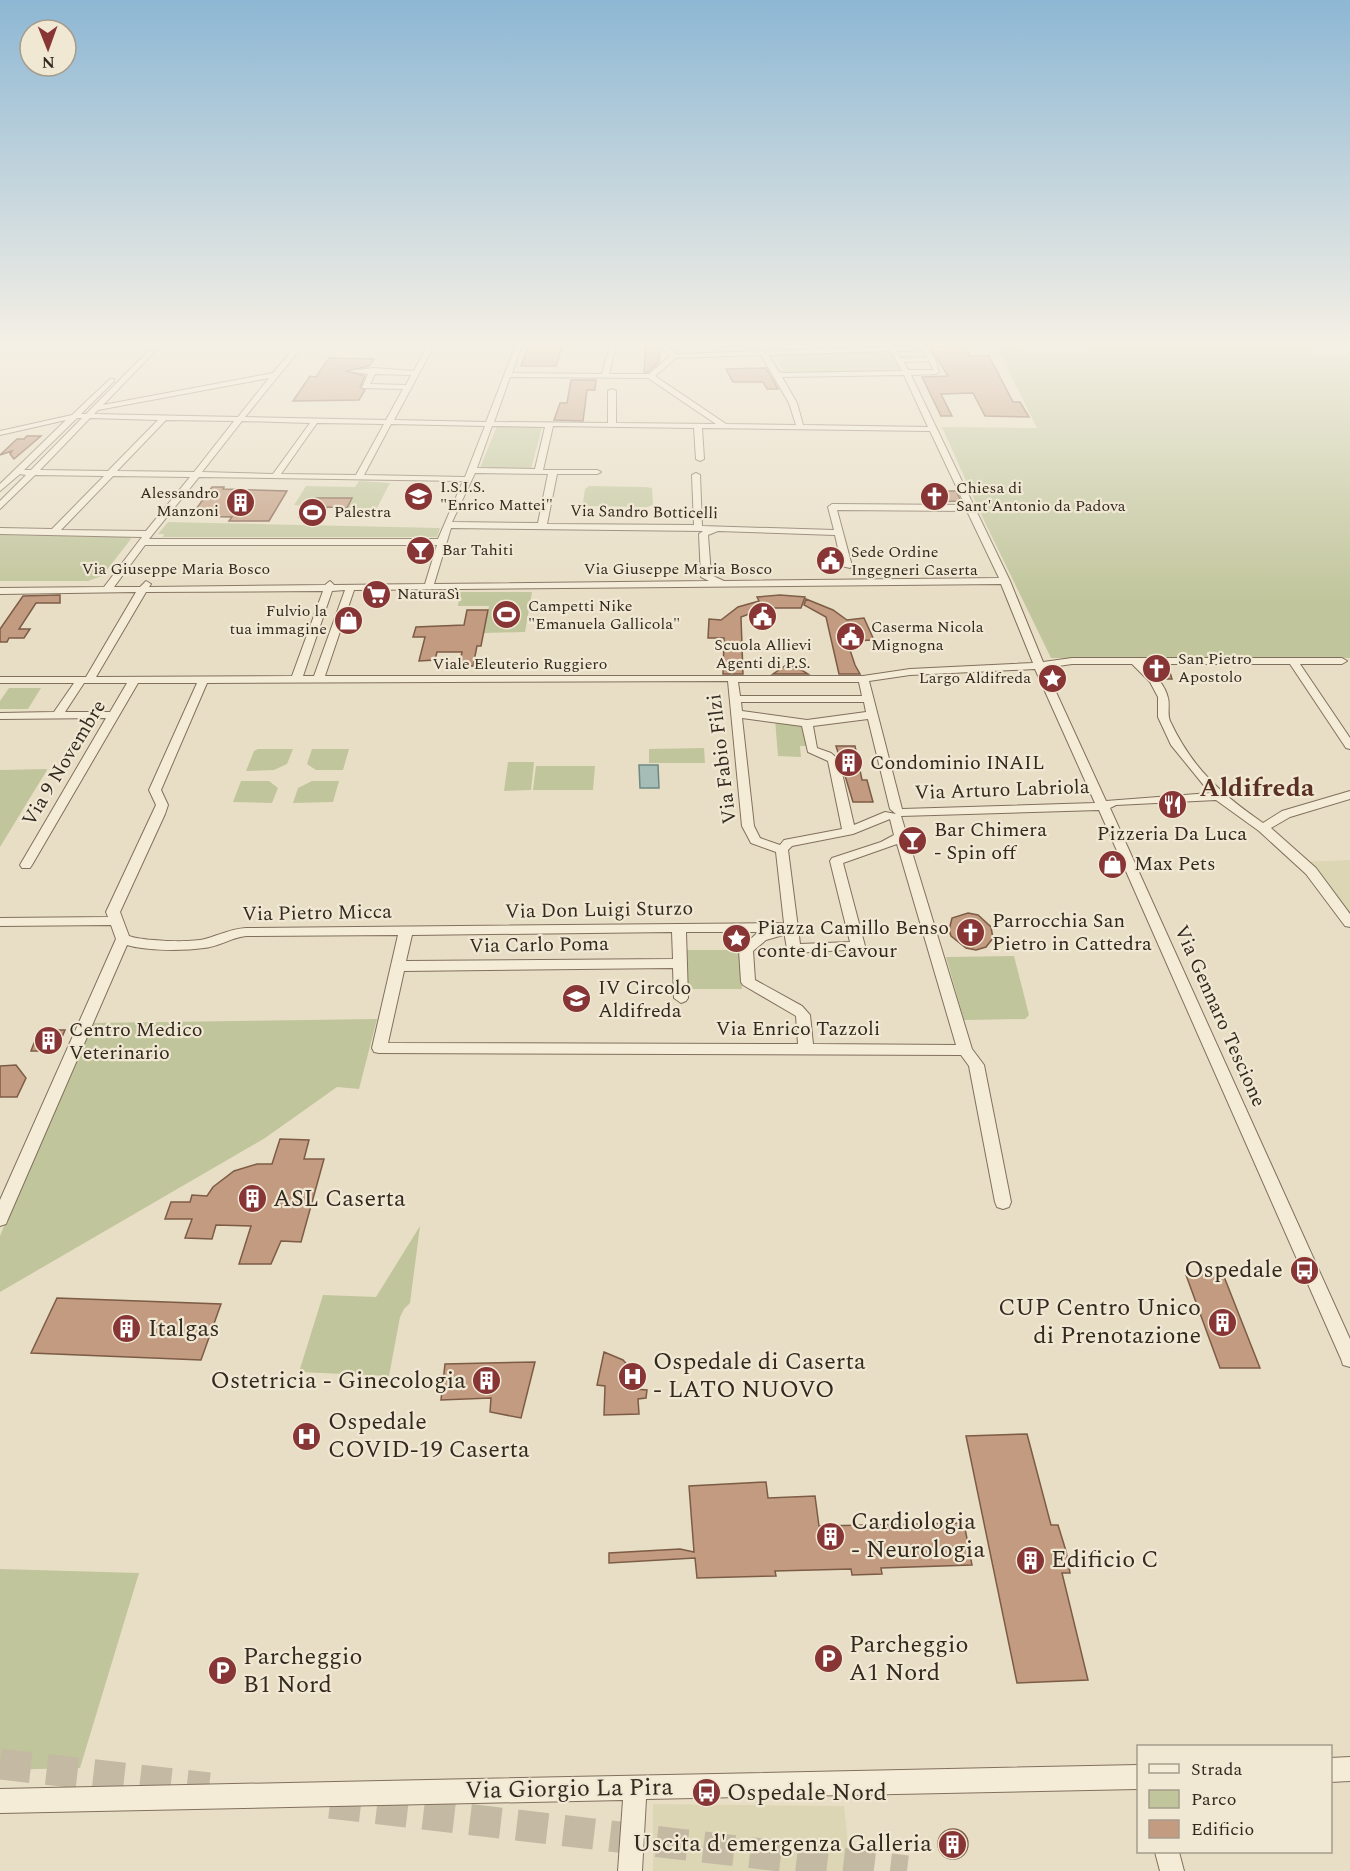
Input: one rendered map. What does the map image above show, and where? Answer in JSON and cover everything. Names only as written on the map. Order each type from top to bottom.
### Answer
[{"type":"street","points":[[0,435],[23,429]]},
{"type":"street","points":[[0,435],[28,429]]},
{"type":"street","points":[[0,489],[62,429]]},
{"type":"street","points":[[0,506],[78,429]]},
{"type":"street","points":[[54,532],[153,429]]},
{"type":"street","points":[[109,587],[232,429]]},
{"type":"street","points":[[275,477],[309,429]]},
{"type":"street","points":[[358,478],[383,429]]},
{"type":"street","points":[[429,585],[448,524],[488,429]]},
{"type":"street","points":[[538,472],[549,429]]},
{"type":"street","points":[[698,429],[700,459]]},
{"type":"street","points":[[933,429],[1005,581],[1039,666]]},
{"type":"street","points":[[472,470],[597,472]]},
{"type":"street","points":[[543,525],[553,472]]},
{"type":"street","points":[[15,475],[64,480],[70,473],[468,479]]},
{"type":"street","points":[[685,584],[698,577],[699,573],[694,528],[696,475]]},
{"type":"street","points":[[847,566],[832,507],[971,508]]},
{"type":"street","name":"Via Sandro Botticelli","points":[[448,524],[839,533]]},
{"type":"street","points":[[718,529],[707,530],[703,534],[705,577],[724,584]]},
{"type":"street","points":[[0,531],[145,538],[442,542]]},
{"type":"street","name":"Via Giuseppe Maria Bosco","points":[[0,585],[144,587],[1005,581]]},
{"type":"street","points":[[296,680],[329,586]]},
{"type":"street","points":[[318,680],[351,586]]},
{"type":"street","name":"Via Giuseppe Maria Bosco","points":[[0,591],[109,587]]},
{"type":"street","points":[[58,715],[85,680],[144,587]]},
{"type":"street","points":[[1135,660],[1155,681],[1163,697],[1163,717],[1177,745],[1201,777],[1219,796],[1263,828],[1311,871],[1350,923]]},
{"type":"street","name":"Viale Eleuterio Ruggiero","points":[[0,680],[863,679],[910,672],[1039,666],[1058,662],[1342,660]]},
{"type":"street","points":[[1293,661],[1350,746]]},
{"type":"street","name":"Via Gennaro Tescione","points":[[1039,666],[1350,1359]]},
{"type":"street","points":[[863,679],[902,836],[965,1050],[976,1065],[1003,1202]]},
{"type":"street","name":"Via 9 Novembre","points":[[26,865],[134,680]]},
{"type":"street","points":[[0,1219],[123,939],[113,912],[159,814],[162,805],[155,790],[203,680]]},
{"type":"street","name":"Via Fabio Filzi","points":[[733,680],[748,826],[755,840],[782,850]]},
{"type":"street","points":[[735,699],[869,699]]},
{"type":"street","points":[[736,714],[807,723],[872,715]]},
{"type":"street","points":[[0,716],[115,715]]},
{"type":"street","points":[[807,723],[812,750],[827,755],[833,760],[849,831]]},
{"type":"street","points":[[1263,828],[1286,814],[1350,795]]},
{"type":"street","name":"Via Arturo Labriola","points":[[782,850],[788,843],[849,831],[896,814],[1103,806],[1114,802],[1219,796]]},
{"type":"street","points":[[782,850],[794,949],[858,946],[836,861],[885,845],[902,836]]},
{"type":"street","points":[[0,922],[115,921]]},
{"type":"street","points":[[792,927],[761,937],[746,950],[748,982],[797,1009],[803,1015],[806,1050]]},
{"type":"street","name":"Via Don Luigi Sturzo","points":[[406,931],[792,927]]},
{"type":"street","points":[[679,928],[681,998]]},
{"type":"street","points":[[398,966],[406,931]]},
{"type":"street","name":"Via Pietro Micca","points":[[123,939],[139,944],[205,944],[222,936],[246,932],[406,931]]},
{"type":"street","name":"Via Carlo Poma","points":[[398,966],[680,963]]},
{"type":"street","name":"Via Enrico Tazzoli","points":[[398,966],[379,1048],[965,1050]]},
{"type":"street","points":[[1332,1770],[1350,1769]]},
{"type":"street","name":"Via Giorgio La Pira","points":[[0,1801],[1137,1777]]},
{"type":"street","points":[[630,1871],[635,1788]]},
{"type":"street","points":[[1168,1853],[1172,1871]]},
{"type":"shaded area","points":[[1350,860],[1350,923],[1301,862]]},
{"type":"shaded area","points":[[653,1804],[844,1806],[851,1871],[653,1871]]},
{"type":"green space","points":[[496,429],[541,429],[531,469],[480,468]]},
{"type":"green space","points":[[943,429],[1350,429],[1350,658],[1051,658],[979,510]]},
{"type":"green space","points":[[359,481],[390,483],[377,508],[347,508],[351,498],[310,500],[306,506],[294,505],[306,486],[355,487]]},
{"type":"green space","points":[[589,486],[652,488],[653,505],[647,507],[587,506],[583,503],[585,489]]},
{"type":"green space","points":[[168,522],[440,528],[437,537],[163,537],[164,534],[158,534]]},
{"type":"green space","points":[[0,535],[129,537],[131,539],[102,576],[88,581],[0,581]]},
{"type":"green space","name":"Campetti Nike \"Emanuela Gallicola\"","points":[[460,592],[532,592],[525,632],[484,633],[489,606],[458,606]]},
{"type":"green space","points":[[9,688],[41,688],[28,709],[0,709],[0,701]]},
{"type":"green space","points":[[775,719],[807,723],[811,746],[800,746],[801,757],[778,756]]},
{"type":"green space","points":[[704,748],[705,763],[649,763],[649,749]]},
{"type":"green space","points":[[293,749],[287,764],[274,770],[246,771],[254,751]]},
{"type":"green space","points":[[312,749],[349,749],[343,770],[316,770],[307,764]]},
{"type":"green space","points":[[508,762],[534,762],[531,790],[504,791]]},
{"type":"green space","points":[[536,766],[595,766],[593,790],[533,790]]},
{"type":"green space","points":[[0,770],[47,770],[0,847]]},
{"type":"green space","points":[[241,781],[269,781],[278,788],[272,803],[233,802]]},
{"type":"green space","points":[[312,781],[339,781],[333,802],[293,803],[298,788]]},
{"type":"green space","points":[[687,950],[740,950],[742,989],[688,989]]},
{"type":"green space","points":[[1014,956],[1029,1015],[1025,1019],[964,1020],[946,957]]},
{"type":"green space","points":[[377,1019],[359,1089],[337,1087],[265,1138],[0,1292],[0,1236],[86,1023]]},
{"type":"green space","points":[[420,1226],[410,1303],[400,1317],[389,1376],[299,1372],[323,1295],[376,1297]]},
{"type":"green space","points":[[0,1569],[139,1573],[80,1768],[0,1770]]},
{"type":"water","points":[[639,765],[658,765],[659,788],[640,788]]},
{"type":"building","points":[[27,436],[41,436],[14,459],[10,454],[12,451],[0,455],[17,439],[24,439]]},
{"type":"building","points":[[212,487],[287,491],[269,521],[229,521],[232,517],[191,516]]},
{"type":"building","name":"Chiesa di Sant'Antonio da Padova","points":[[925,491],[956,491],[961,501],[929,502]]},
{"type":"building","name":"Palestra","points":[[352,498],[347,508],[327,507],[318,522],[303,522],[306,517],[299,517],[310,500]]},
{"type":"building","points":[[60,595],[60,603],[36,603],[19,629],[30,629],[24,638],[9,638],[7,642],[0,642],[0,629],[23,596]]},
{"type":"building","points":[[780,595],[805,597],[801,608],[765,608],[741,617],[743,674],[723,674],[724,638],[708,638],[709,619],[721,620],[738,607],[759,601],[757,597]]},
{"type":"building","points":[[806,599],[833,610],[847,620],[864,618],[874,640],[847,641],[860,674],[839,674],[826,617],[804,605]]},
{"type":"building","points":[[467,610],[488,610],[481,646],[477,646],[473,666],[459,666],[462,652],[437,652],[435,660],[419,661],[425,637],[413,637],[416,627],[464,625]]},
{"type":"building","points":[[785,666],[795,666],[808,674],[773,674]]},
{"type":"building","points":[[1149,666],[1168,666],[1172,679],[1161,679]]},
{"type":"building","name":"Condominio INAIL","points":[[836,746],[855,746],[862,780],[867,780],[873,802],[853,802]]},
{"type":"building","name":"Parrocchia San Pietro in Cattedra","points":[[968,913],[978,915],[991,927],[993,938],[986,947],[976,950],[966,948],[951,936],[949,930],[952,918]]},
{"type":"building","name":"Centro Medico Veterinario","points":[[39,1030],[65,1030],[56,1051],[31,1051]]},
{"type":"building","points":[[16,1065],[26,1078],[17,1097],[0,1097],[0,1066]]},
{"type":"building","name":"ASL Caserta","points":[[280,1139],[309,1140],[304,1159],[324,1159],[301,1242],[281,1241],[271,1264],[239,1264],[251,1226],[216,1225],[212,1239],[185,1238],[192,1219],[165,1219],[171,1202],[190,1202],[192,1195],[207,1196],[213,1187],[234,1171],[257,1164],[272,1164]]},
{"type":"building","name":"CUP Centro Unico di Prenotazione","points":[[1223,1274],[1260,1368],[1220,1368],[1186,1275]]},
{"type":"building","name":"Italgas","points":[[57,1298],[221,1304],[201,1360],[31,1353]]},
{"type":"building","points":[[604,1352],[623,1360],[631,1369],[635,1389],[647,1390],[646,1398],[638,1399],[639,1414],[604,1415],[605,1386],[597,1385]]},
{"type":"building","name":"Ostetricia - Ginecologia","points":[[535,1362],[521,1418],[490,1412],[491,1398],[441,1400],[445,1364]]},
{"type":"building","name":"Edificio C","points":[[1027,1434],[1051,1525],[1058,1525],[1066,1551],[1070,1573],[1062,1573],[1088,1680],[1017,1683],[966,1436]]},
{"type":"building","name":"Cardiologia - Neurologia","points":[[766,1482],[768,1498],[815,1496],[819,1526],[964,1523],[972,1565],[881,1568],[882,1574],[852,1575],[851,1569],[775,1571],[776,1576],[697,1578],[695,1558],[609,1563],[609,1553],[680,1549],[694,1552],[689,1486]]},
{"type":"building","name":"Uscita d'emergenza Galleria","points":[[953,1829],[964,1833],[968,1844],[964,1855],[953,1859],[942,1855],[938,1844],[942,1833]]},
{"type":"tunnel","points":[[0,1764],[209,1788]]},
{"type":"tunnel","points":[[330,1803],[907,1871]]},
{"type":"place","name":"I.S.I.S. \"Enrico Mattei\"","points":[[419,496]]},
{"type":"place","name":"Chiesa di Sant'Antonio da Padova","points":[[935,497]]},
{"type":"place","name":"Alessandro Manzoni","points":[[240,502]]},
{"type":"place","name":"Palestra","points":[[313,512]]},
{"type":"place","name":"Bar Tahiti","points":[[421,550]]},
{"type":"place","name":"Sede Ordine Ingegneri Caserta","points":[[830,561]]},
{"type":"place","name":"NaturaSì","points":[[376,594]]},
{"type":"place","name":"Campetti Nike \"Emanuela Gallicola\"","points":[[507,615]]},
{"type":"place","name":"Scuola Allievi Agenti di P.S.","points":[[763,617]]},
{"type":"place","name":"Fulvio la tua immagine","points":[[348,620]]},
{"type":"place","name":"Caserma Nicola Mignogna","points":[[850,636]]},
{"type":"place","name":"San Pietro Apostolo","points":[[1157,668]]},
{"type":"place","name":"Largo Aldifreda","points":[[1052,678]]},
{"type":"place","name":"Condominio INAIL","points":[[849,763]]},
{"type":"place","name":"Pizzeria Da Luca","points":[[1172,804]]},
{"type":"place","name":"Bar Chimera - Spin off","points":[[913,841]]},
{"type":"place","name":"Max Pets","points":[[1113,864]]},
{"type":"place","name":"Parrocchia San Pietro in Cattedra","points":[[971,932]]},
{"type":"place","name":"Piazza Camillo Benso conte di Cavour","points":[[736,939]]},
{"type":"place","name":"IV Circolo Aldifreda","points":[[577,999]]},
{"type":"place","name":"Centro Medico Veterinario","points":[[48,1041]]},
{"type":"place","name":"ASL Caserta","points":[[252,1199]]},
{"type":"place","name":"Ospedale","points":[[1304,1270]]},
{"type":"place","name":"CUP Centro Unico di Prenotazione","points":[[1222,1322]]},
{"type":"place","name":"Italgas","points":[[127,1329]]},
{"type":"place","name":"Ospedale di Caserta - LATO NUOVO","points":[[632,1376]]},
{"type":"place","name":"Ostetricia - Ginecologia","points":[[487,1381]]},
{"type":"place","name":"Ospedale COVID-19 Caserta","points":[[307,1436]]},
{"type":"place","name":"Cardiologia - Neurologia","points":[[830,1536]]},
{"type":"place","name":"Edificio C","points":[[1030,1560]]},
{"type":"place","name":"Parcheggio A1 Nord","points":[[828,1659]]},
{"type":"place","name":"Parcheggio B1 Nord","points":[[222,1671]]},
{"type":"place","name":"Ospedale Nord","points":[[706,1793]]},
{"type":"place","name":"Uscita d'emergenza Galleria","points":[[953,1844]]},
{"type":"district","name":"Aldifreda","points":[[1257,788]]}]
